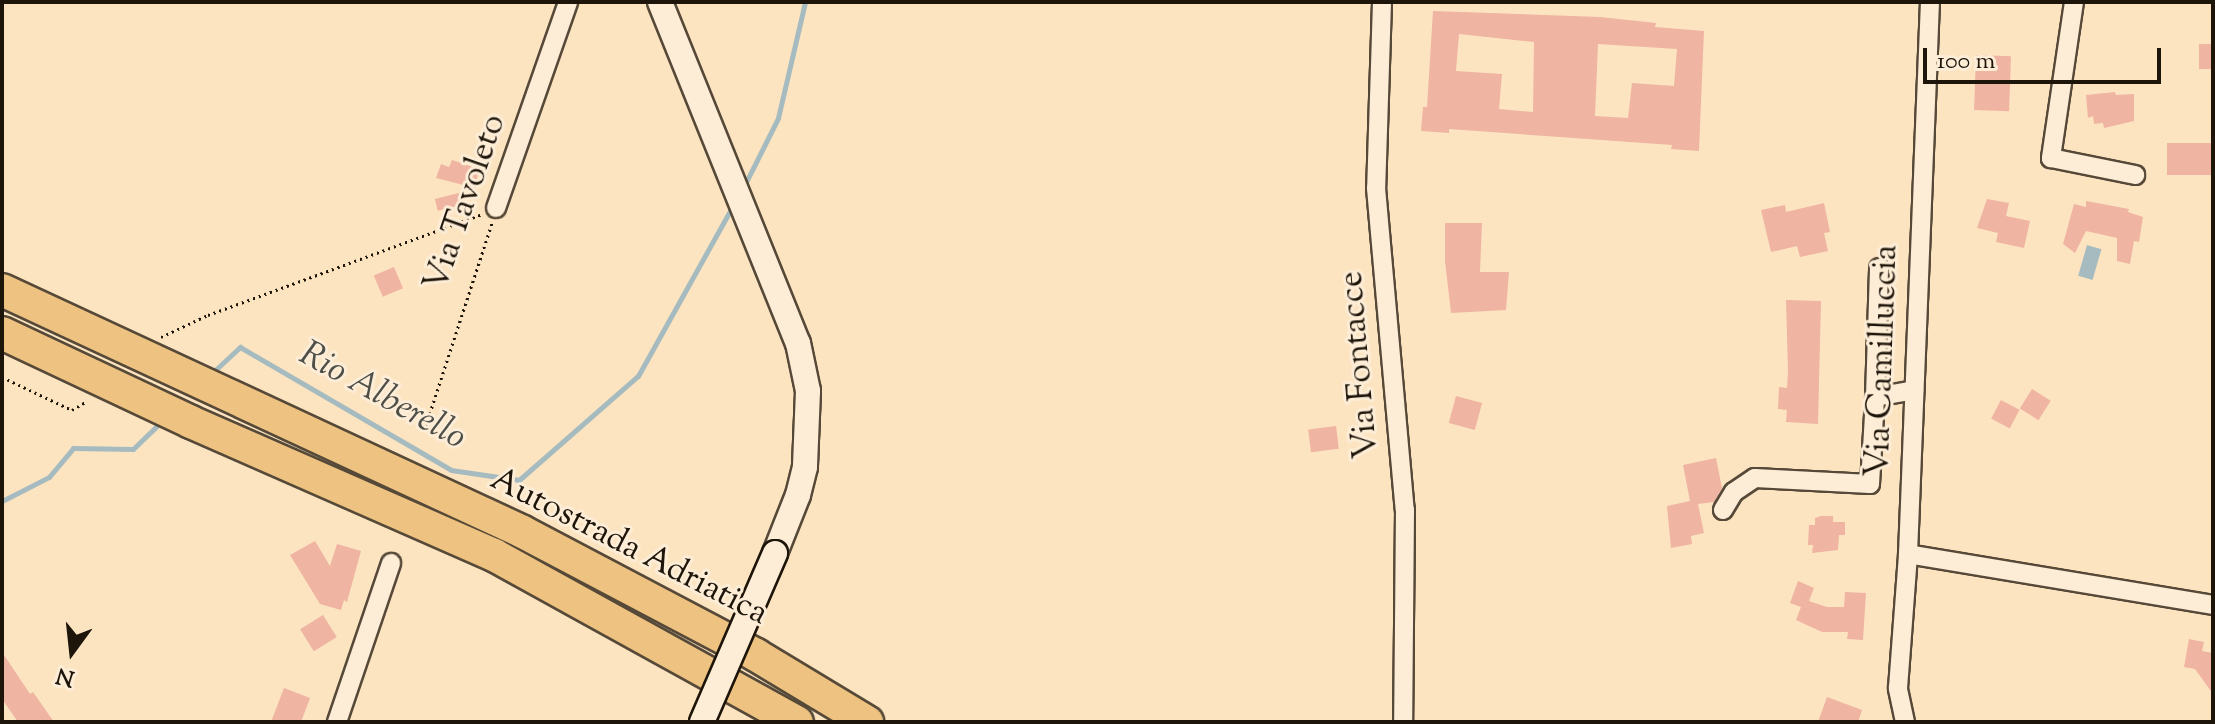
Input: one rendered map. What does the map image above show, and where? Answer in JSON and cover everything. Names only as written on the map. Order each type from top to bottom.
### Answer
[{"type":"highway","name":"Autostrada Adriatica","points":[[2,290],[523,532],[756,655],[867,722]]},
{"type":"highway","name":"Autostrada Adriatica","points":[[2,333],[191,422],[494,555],[797,722]]},
{"type":"main road","points":[[660,2],[798,343],[808,391],[805,467],[785,535],[702,722]]},
{"type":"street","name":"Via Tavoleto","points":[[496,208],[568,2]]},
{"type":"street","name":"Via Fontacce","points":[[1382,2],[1376,188],[1405,510],[1403,722]]},
{"type":"street","name":"Via Camilluccia","points":[[1905,722],[1898,688],[1908,554],[1930,2]]},
{"type":"street","points":[[2074,2],[2051,158],[2135,175]]},
{"type":"street","points":[[1723,510],[1734,492],[1755,478],[1870,484],[1879,268]]},
{"type":"street","points":[[1875,397],[1914,390]]},
{"type":"street","points":[[1908,554],[2213,605]]},
{"type":"street","points":[[337,722],[391,563]]},
{"type":"path","points":[[156,341],[167,332],[208,315],[496,208]]},
{"type":"path","name":"Via Tavoleto","points":[[426,425],[496,208]]},
{"type":"path","points":[[2,377],[72,410],[94,397]]},
{"type":"shaded area","points":[[2087,245],[2101,249],[2093,280],[2078,276]]},
{"type":"building","points":[[1433,11],[1600,17],[1656,23],[1655,27],[1704,31],[1699,151],[1671,149],[1672,145],[1449,129],[1449,133],[1421,131],[1423,107],[1427,107]],"holes":[[[1459,34],[1534,42],[1533,112],[1499,109],[1502,74],[1456,71]],[[1598,44],[1677,49],[1674,86],[1632,83],[1628,118],[1595,116]]]},
{"type":"building","points":[[2199,44],[2213,44],[2213,69],[2199,69]]},
{"type":"building","points":[[1976,55],[2011,56],[2009,111],[1974,110]]},
{"type":"building","points":[[2115,92],[2116,95],[2134,94],[2134,121],[2104,128],[2103,123],[2094,124],[2093,116],[2088,118],[2086,95]]},
{"type":"building","points":[[2167,143],[2213,143],[2213,175],[2167,175]]},
{"type":"building","points":[[452,160],[479,169],[475,188],[436,178],[441,164],[449,167]]},
{"type":"building","points":[[463,192],[466,204],[438,211],[435,199]]},
{"type":"building","points":[[1987,199],[2009,203],[2006,216],[2030,221],[2024,248],[1996,242],[1998,233],[1977,228]]},
{"type":"building","points":[[2086,201],[2129,209],[2128,212],[2143,217],[2139,242],[2134,241],[2130,264],[2117,261],[2117,238],[2086,231],[2075,253],[2063,244],[2074,204],[2086,207]]},
{"type":"building","points":[[1824,203],[1830,232],[1824,233],[1828,251],[1800,257],[1797,246],[1771,252],[1761,210],[1785,205],[1786,212]]},
{"type":"building","points":[[1445,223],[1482,223],[1480,272],[1509,272],[1506,310],[1451,313],[1445,261]]},
{"type":"building","points":[[394,267],[403,288],[383,297],[374,276]]},
{"type":"building","points":[[1786,300],[1821,301],[1818,424],[1786,422],[1787,410],[1778,409],[1779,387],[1787,388]]},
{"type":"building","points":[[2032,389],[2051,401],[2038,420],[2020,409]]},
{"type":"building","points":[[1456,396],[1482,403],[1475,430],[1449,423]]},
{"type":"building","points":[[2001,400],[2020,410],[2010,428],[1991,419]]},
{"type":"building","points":[[1336,426],[1339,449],[1311,452],[1308,429]]},
{"type":"building","points":[[1716,458],[1722,488],[1714,502],[1698,504],[1704,533],[1691,536],[1692,544],[1671,548],[1667,506],[1690,501],[1683,465]]},
{"type":"building","points":[[1833,516],[1833,522],[1845,522],[1845,535],[1839,535],[1838,550],[1812,553],[1813,545],[1808,545],[1809,525],[1815,525],[1815,518]]},
{"type":"building","points":[[315,541],[330,566],[337,544],[361,551],[347,602],[344,600],[341,610],[320,604],[290,555]]},
{"type":"building","points":[[1798,581],[1814,588],[1809,601],[1827,607],[1844,607],[1845,592],[1866,593],[1863,640],[1847,639],[1848,632],[1822,632],[1796,620],[1801,607],[1790,603]]},
{"type":"building","points":[[323,615],[337,637],[314,651],[300,629]]},
{"type":"building","points":[[2189,639],[2204,642],[2202,651],[2213,653],[2213,694],[2195,669],[2184,667]]},
{"type":"building","points":[[2,652],[30,694],[33,692],[54,722],[18,722],[2,699]]},
{"type":"building","points":[[284,688],[310,698],[301,722],[271,722]]},
{"type":"building","points":[[1827,697],[1862,710],[1858,722],[1818,722]]},
{"type":"waterway","name":"Rio Alberello","points":[[744,186],[778,118],[805,2]]},
{"type":"waterway","name":"Rio Alberello","points":[[211,374],[240,347],[451,470],[519,480],[638,376],[733,205]]},
{"type":"waterway","name":"Rio Alberello","points":[[2,501],[49,477],[73,448],[133,449],[161,422]]}]
